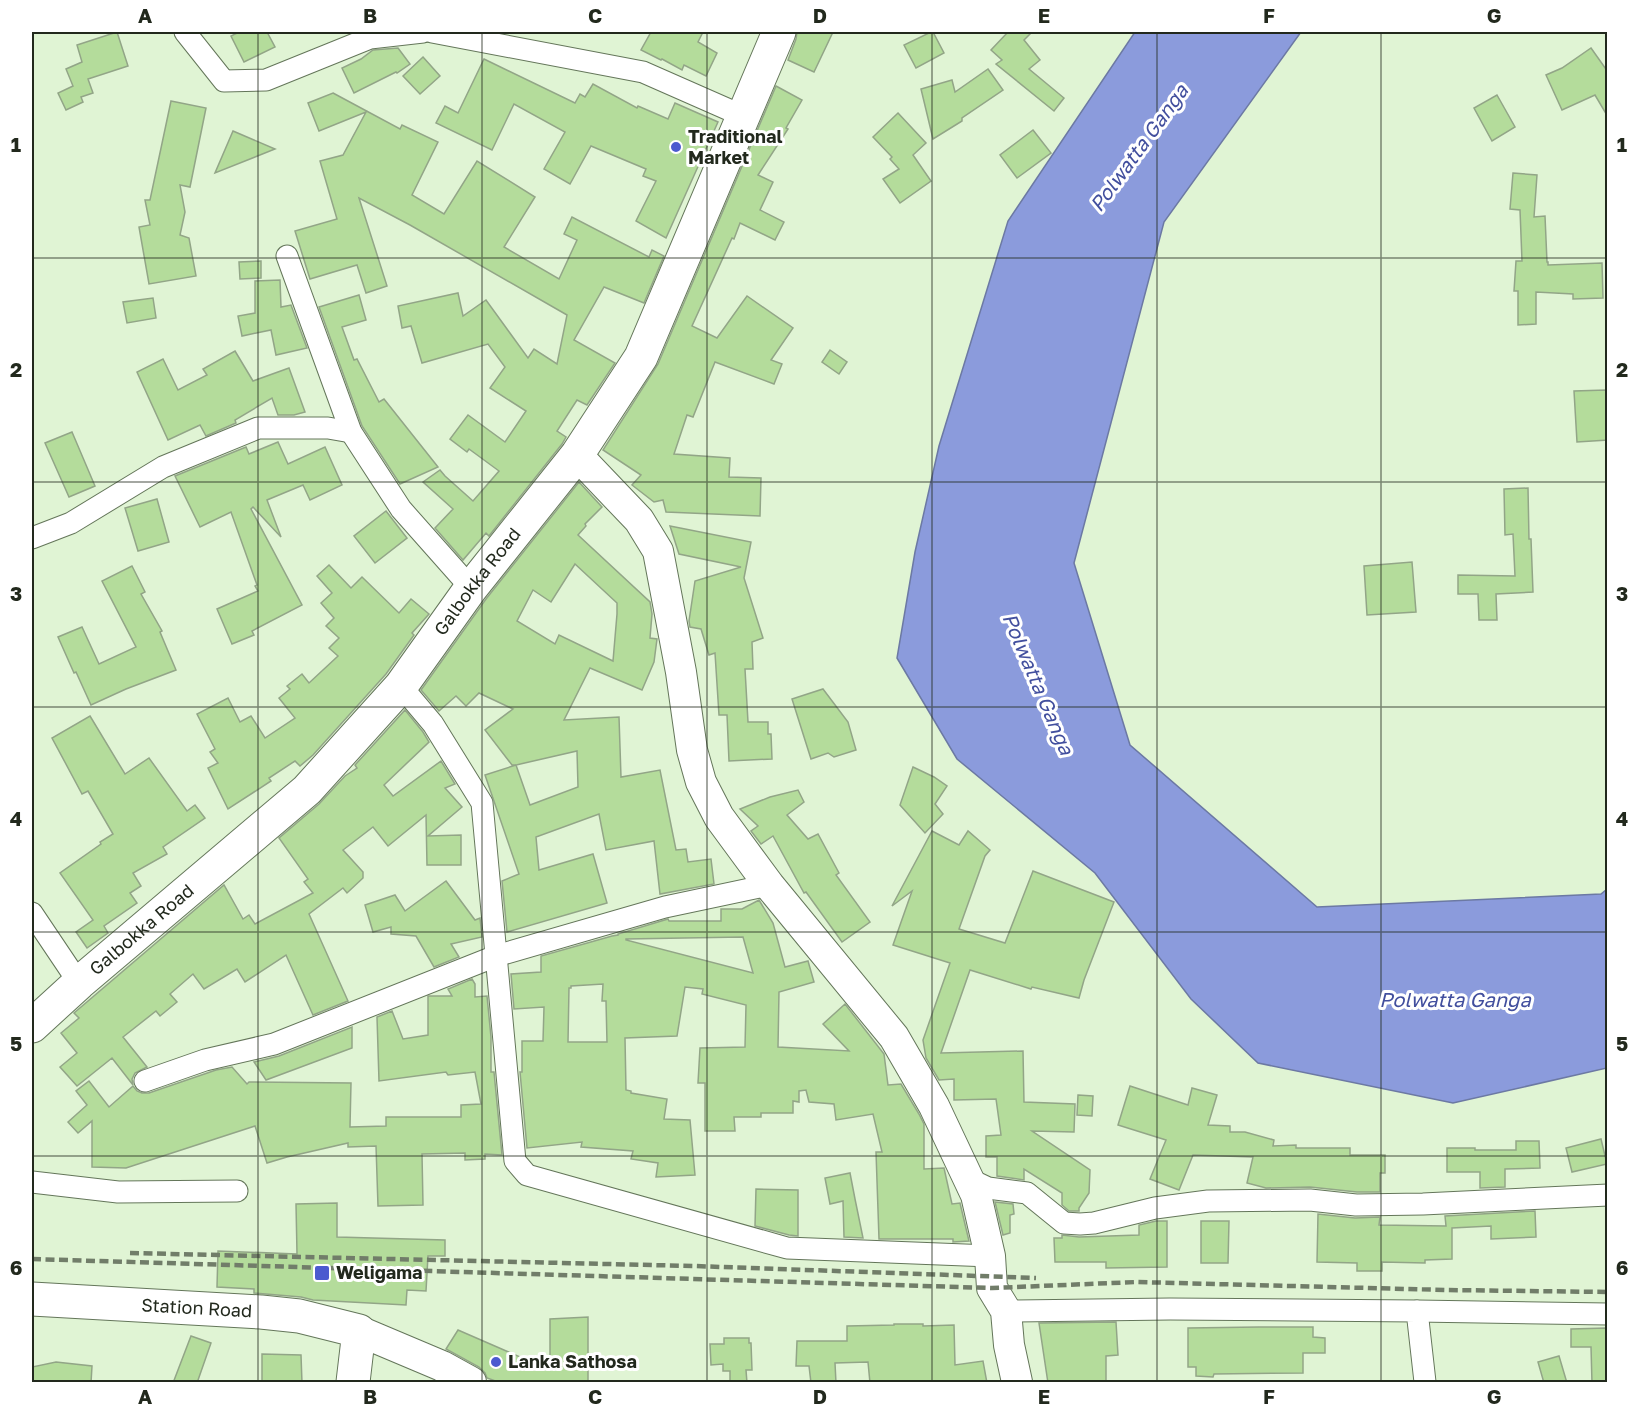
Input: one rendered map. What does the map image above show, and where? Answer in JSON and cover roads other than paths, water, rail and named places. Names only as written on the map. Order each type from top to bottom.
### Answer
[{"type":"main road","name":"Galbokka Road","points":[[32,1026],[79,983],[307,790],[401,686],[471,588],[577,455],[641,357],[779,32]]},
{"type":"main road","points":[[577,455],[639,520],[658,551],[681,672],[692,750],[701,782],[719,817],[769,885],[894,1037],[934,1106],[969,1179],[976,1195],[990,1256],[992,1288],[1005,1311],[1017,1383]]},
{"type":"main road","name":"Station Road","points":[[32,1299],[261,1312],[299,1316],[359,1331]]},
{"type":"main road","points":[[353,1383],[359,1331],[442,1366],[471,1383]]},
{"type":"street","points":[[185,32],[224,81],[266,80],[370,38],[423,32]]},
{"type":"street","points":[[432,32],[644,72],[743,116]]},
{"type":"street","points":[[287,256],[351,432],[401,508],[471,588]]},
{"type":"street","points":[[32,538],[71,523],[163,467],[258,428],[328,428],[351,432]]},
{"type":"street","points":[[401,686],[433,723],[482,803],[515,1161],[526,1175],[787,1248],[990,1256]]},
{"type":"street","points":[[145,1081],[205,1059],[274,1044],[496,956],[665,907],[769,885]]},
{"type":"street","points":[[32,913],[79,983]]},
{"type":"street","points":[[969,1179],[988,1188],[1027,1193],[1064,1223],[1080,1224],[1094,1223],[1155,1208],[1208,1201],[1310,1200],[1378,1205],[1608,1195]]},
{"type":"street","points":[[32,1182],[118,1192],[237,1191]]},
{"type":"street","points":[[1005,1311],[1170,1309],[1608,1314]]},
{"type":"street","points":[[1417,1311],[1425,1383]]},
{"type":"water","name":"Polwatta Ganga","points":[[1135,32],[1301,32],[1164,222],[1074,563],[1130,745],[1317,907],[1601,894],[1607,889],[1607,1068],[1453,1103],[1258,1063],[1191,999],[1095,873],[957,759],[897,658],[915,552],[939,446],[1008,221]]},
{"type":"railway","points":[[130,1253],[694,1266],[1036,1278]]},
{"type":"railway","points":[[32,1259],[992,1288],[1137,1282],[1608,1292]]},
{"type":"place","name":"Traditional Market","points":[[676,147]]},
{"type":"place","name":"Weligama","points":[[322,1273]]},
{"type":"place","name":"Lanka Sathosa","points":[[496,1362]]}]
